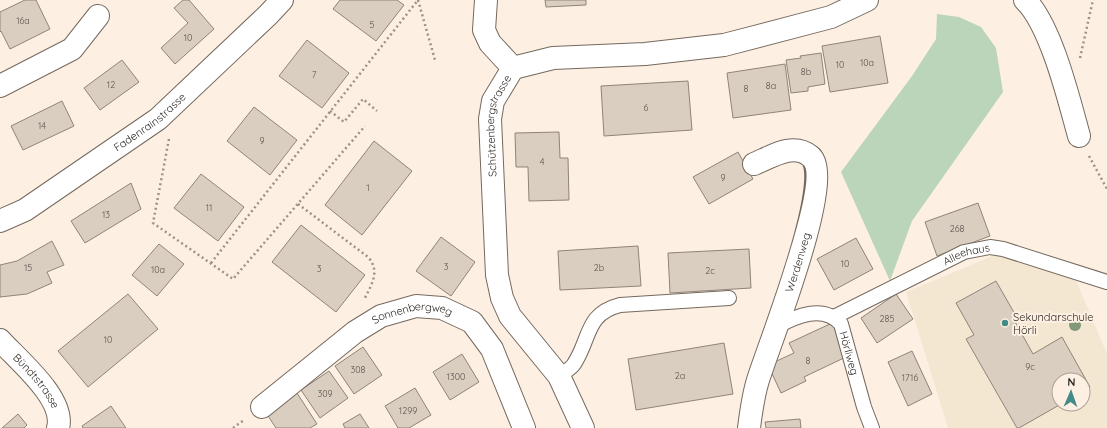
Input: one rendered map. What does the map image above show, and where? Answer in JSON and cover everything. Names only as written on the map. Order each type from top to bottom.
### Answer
[{"type":"street","name":"Fadenrainstrasse","points":[[0,221],[25,210],[158,119],[282,0]]},
{"type":"street","points":[[486,0],[484,30],[490,43],[513,68]]},
{"type":"street","name":"Schützenbergstrasse","points":[[581,427],[559,376],[510,316],[502,298],[496,275],[490,119],[493,101],[513,68],[553,58],[646,54],[724,45],[831,17],[867,0]]},
{"type":"street","points":[[1025,0],[1030,5],[1043,26],[1063,81],[1079,136]]},
{"type":"street","points":[[0,86],[72,49],[98,16]]},
{"type":"street","name":"Werdenweg","points":[[749,428],[757,382],[802,252],[817,188],[817,164],[811,156],[800,150],[789,150],[754,164]]},
{"type":"street","name":"Sonnenbergweg","points":[[262,407],[355,332],[381,316],[416,306],[442,308],[472,322],[492,348],[524,428]]},
{"type":"street","name":"Bündtstrasse","points":[[0,340],[45,387],[53,401],[59,417],[58,428]]},
{"type":"lane","name":"Alleehaus","points":[[834,317],[964,252],[990,247],[1003,249],[1107,282]]},
{"type":"lane","points":[[559,376],[574,366],[596,317],[609,308],[620,305],[729,298]]},
{"type":"lane","points":[[776,327],[800,315],[826,314],[834,317]]},
{"type":"lane","name":"Hörliweg","points":[[834,317],[841,324],[864,407],[872,428]]},
{"type":"path","points":[[211,263],[418,0]]},
{"type":"path","points":[[418,0],[435,60]]},
{"type":"path","points":[[1063,81],[1073,77],[1077,72],[1093,0]]},
{"type":"path","points":[[330,111],[344,122],[362,99],[377,111]]},
{"type":"path","points":[[166,112],[172,125],[153,223],[233,279],[365,126]]},
{"type":"path","points":[[1079,136],[1107,189]]},
{"type":"path","points":[[298,204],[373,263],[374,280],[363,301]]},
{"type":"shaded area","name":"Sekundarschule Hörli","points":[[997,254],[1076,280],[1107,354],[1107,428],[948,428],[906,292]]},
{"type":"green space","points":[[937,14],[959,17],[981,27],[996,48],[1003,92],[912,221],[890,281],[841,172],[912,76],[936,39]]},
{"type":"building","points":[[25,0],[36,0],[50,29],[10,49],[1,31],[0,32],[0,12]]},
{"type":"building","points":[[183,0],[189,0],[214,29],[175,64],[161,48],[188,23],[174,8]]},
{"type":"building","points":[[340,0],[397,0],[404,5],[376,41],[333,9]]},
{"type":"building","points":[[545,0],[586,0],[586,5],[546,7]]},
{"type":"building","points":[[880,36],[888,83],[830,92],[822,46]]},
{"type":"building","points":[[307,40],[349,73],[322,108],[279,76]]},
{"type":"building","points":[[821,53],[825,84],[808,87],[808,91],[791,93],[786,60]]},
{"type":"building","points":[[122,60],[139,82],[100,110],[84,88]]},
{"type":"building","points":[[785,64],[791,110],[733,118],[727,73]]},
{"type":"building","points":[[688,81],[692,130],[604,136],[601,86]]},
{"type":"building","points":[[62,101],[74,126],[23,150],[11,126]]},
{"type":"building","points":[[254,107],[297,140],[270,175],[227,141]]},
{"type":"building","points":[[559,132],[560,158],[568,158],[569,200],[529,201],[528,167],[516,167],[515,133]]},
{"type":"building","points":[[374,141],[412,171],[362,235],[325,205]]},
{"type":"building","points":[[738,152],[753,179],[709,204],[693,177]]},
{"type":"building","points":[[201,174],[244,207],[218,241],[174,208]]},
{"type":"building","points":[[131,183],[141,209],[85,243],[71,221]]},
{"type":"building","points":[[978,203],[990,236],[937,256],[925,222]]},
{"type":"building","points":[[301,225],[365,275],[336,312],[272,262]]},
{"type":"building","points":[[441,237],[475,262],[451,296],[416,271]]},
{"type":"building","points":[[856,238],[873,269],[834,290],[817,259]]},
{"type":"building","points":[[52,241],[64,265],[47,272],[52,283],[27,294],[0,297],[0,265],[17,261]]},
{"type":"building","points":[[159,244],[184,264],[157,296],[132,275]]},
{"type":"building","points":[[638,246],[641,286],[560,290],[558,251]]},
{"type":"building","points":[[749,249],[751,288],[670,293],[668,253]]},
{"type":"building","points":[[996,281],[1016,316],[1013,318],[1033,354],[1062,337],[1082,372],[1051,372],[1051,410],[1017,428],[966,339],[974,335],[956,303]]},
{"type":"building","points":[[128,294],[158,329],[88,387],[58,351]]},
{"type":"building","points":[[896,294],[913,319],[877,343],[861,318]]},
{"type":"building","points":[[832,323],[848,356],[804,377],[806,381],[781,393],[768,365],[794,353],[789,343]]},
{"type":"building","points":[[724,343],[733,394],[636,410],[628,359]]},
{"type":"building","points":[[363,347],[382,375],[354,394],[335,366]]},
{"type":"building","points":[[912,351],[932,394],[908,406],[888,362]]},
{"type":"building","points":[[462,354],[479,382],[450,400],[433,372]]},
{"type":"building","points":[[329,371],[348,398],[320,418],[301,390]]},
{"type":"building","points":[[415,388],[431,415],[409,428],[398,428],[385,406]]},
{"type":"building","points":[[297,393],[317,424],[310,428],[276,428],[266,413]]},
{"type":"building","points":[[111,406],[126,428],[83,428],[82,426]]},
{"type":"building","points":[[18,414],[27,425],[24,428],[2,428]]},
{"type":"building","points":[[360,414],[369,428],[345,428],[343,424]]},
{"type":"building","points":[[800,419],[801,428],[766,428],[765,422]]},
{"type":"place","name":"Sekundarschule Hörli","points":[[1005,323]]}]
